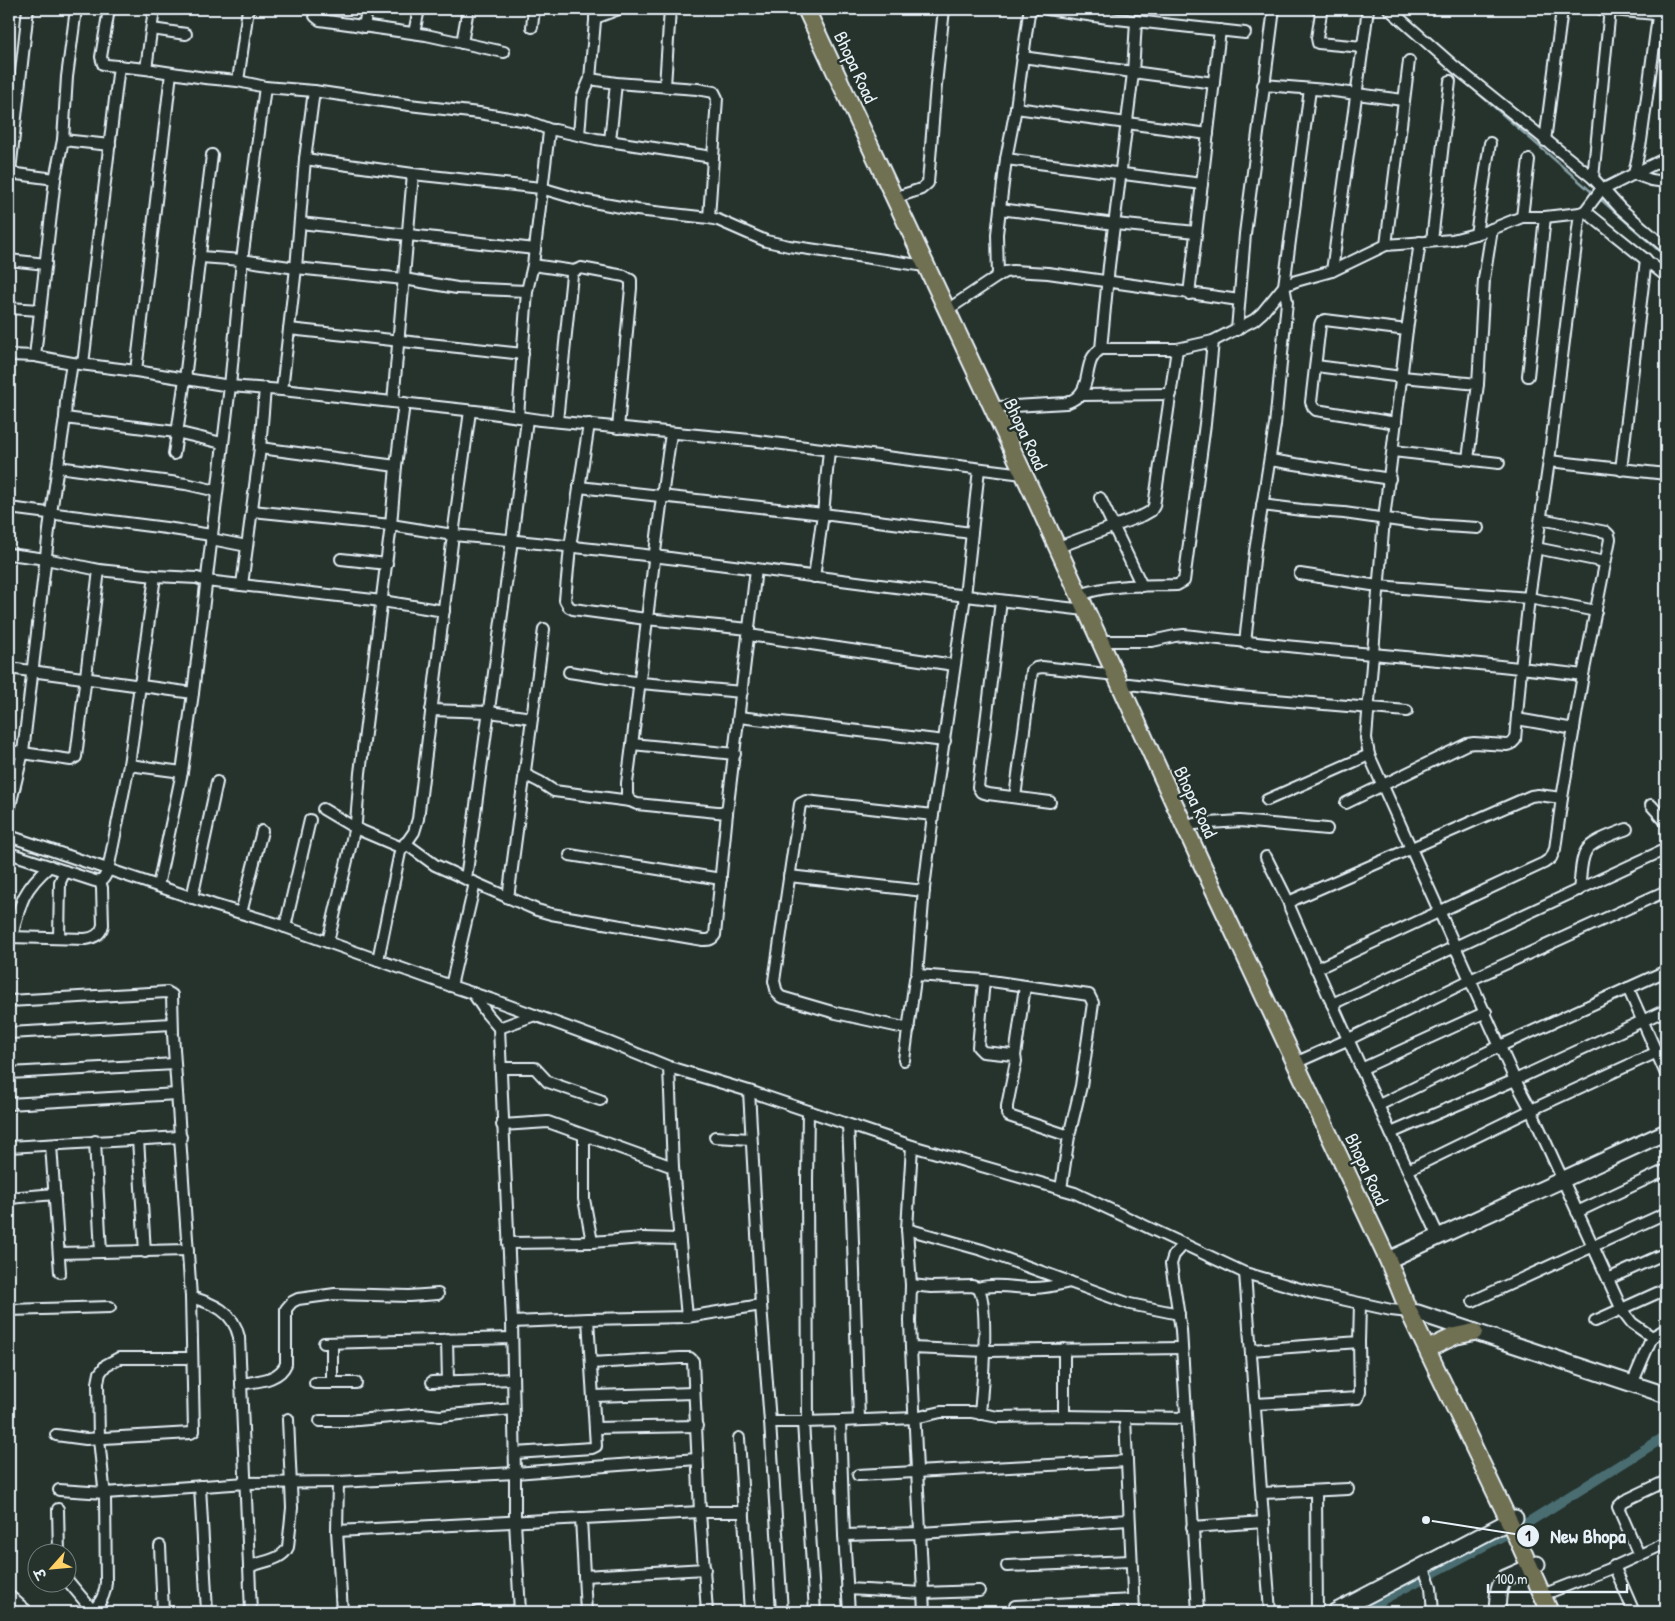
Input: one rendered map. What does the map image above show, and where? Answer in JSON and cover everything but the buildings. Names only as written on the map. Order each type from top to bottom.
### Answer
[{"type":"main road","name":"Bhopa Road","points":[[806,9],[925,266],[1064,545],[1108,641],[1122,680],[1533,1566],[1550,1612]]},
{"type":"main road","name":"Bhopa Road","points":[[817,9],[953,306],[1023,474],[1085,610],[1194,824],[1299,1061]]},
{"type":"main road","points":[[1391,1258],[1666,1132]]},
{"type":"main road","name":"Bhopa Road","points":[[1414,1312],[1434,1346],[1515,1527]]},
{"type":"main road","points":[[1414,1312],[1666,1396]]},
{"type":"main road","points":[[1434,1346],[1455,1336],[1474,1332]]},
{"type":"main road","points":[[1335,1612],[1425,1572],[1515,1527]]},
{"type":"main road","name":"Bhopa Road","points":[[1533,1566],[1550,1592],[1559,1612]]},
{"type":"main road","points":[[1497,1612],[1499,1588],[1502,1582],[1506,1578],[1533,1566]]},
{"type":"main road","points":[[9,1599],[24,1612]]},
{"type":"street","points":[[28,9],[9,175],[55,179]]},
{"type":"street","points":[[35,356],[55,179],[63,140],[67,77],[76,9]]},
{"type":"street","points":[[109,9],[101,58],[102,62],[107,65],[518,119],[534,122],[551,130],[712,157]]},
{"type":"street","points":[[146,69],[154,9]]},
{"type":"street","points":[[238,81],[248,9]]},
{"type":"street","points":[[315,9],[315,16],[320,20],[414,34],[504,52]]},
{"type":"street","points":[[364,26],[367,9]]},
{"type":"street","points":[[414,34],[418,9]]},
{"type":"street","points":[[462,43],[468,9]]},
{"type":"street","points":[[532,27],[534,9]]},
{"type":"street","points":[[579,135],[582,98],[590,79],[596,14],[619,9]]},
{"type":"street","points":[[665,86],[670,9]]},
{"type":"street","points":[[903,195],[921,189],[928,184],[944,9]]},
{"type":"street","points":[[998,276],[998,234],[1006,159],[1016,108],[1030,13],[1034,9]]},
{"type":"street","points":[[1047,9],[1245,33]]},
{"type":"street","points":[[1237,330],[1245,234],[1274,9]]},
{"type":"street","points":[[1317,9],[1321,13],[1318,43],[1363,47]]},
{"type":"street","points":[[1332,271],[1368,9]]},
{"type":"street","points":[[1389,9],[1455,67],[1593,178]]},
{"type":"street","points":[[1545,141],[1562,9]]},
{"type":"street","points":[[1634,174],[1662,12],[1607,9],[1593,178],[1598,194],[1620,208],[1666,248]]},
{"type":"street","points":[[1101,349],[1120,174],[1134,73],[1136,21]]},
{"type":"street","points":[[152,29],[186,34]]},
{"type":"street","points":[[1189,294],[1220,30]]},
{"type":"street","points":[[1022,57],[1214,83]]},
{"type":"street","points":[[1386,245],[1409,61]]},
{"type":"street","points":[[83,364],[119,66]]},
{"type":"street","points":[[136,371],[171,74]]},
{"type":"street","points":[[590,79],[616,83],[712,90],[716,94],[709,218]]},
{"type":"street","points":[[1432,241],[1450,81]]},
{"type":"street","points":[[610,141],[616,83]]},
{"type":"street","points":[[1263,85],[1403,100]]},
{"type":"street","points":[[158,886],[182,772],[193,693],[230,386],[242,260],[264,87]]},
{"type":"street","points":[[1245,643],[1255,551],[1275,425],[1287,302],[1284,286],[1310,89]]},
{"type":"street","points":[[282,390],[296,268],[305,159],[314,91]]},
{"type":"street","points":[[1016,108],[1208,134]]},
{"type":"street","points":[[451,986],[471,881],[489,712],[512,540],[523,418],[523,354],[527,292],[533,265],[547,135],[551,130]]},
{"type":"street","points":[[63,140],[110,145]]},
{"type":"street","points":[[1476,234],[1490,143]]},
{"type":"street","points":[[174,454],[201,257],[212,155]]},
{"type":"street","points":[[1346,803],[1467,744],[1511,744],[1515,740],[1520,668],[1582,212],[1598,194],[1666,158]]},
{"type":"street","points":[[305,159],[413,174],[541,188],[591,202],[718,220],[766,241],[789,246],[925,266]]},
{"type":"street","points":[[1006,159],[1202,184]]},
{"type":"street","points":[[1522,217],[1529,160]]},
{"type":"street","points":[[393,402],[413,174]]},
{"type":"street","points":[[1634,174],[1651,180],[1666,182]]},
{"type":"street","points":[[1000,210],[1196,232]]},
{"type":"street","points":[[1082,395],[1092,357],[1101,349],[1177,349],[1213,341],[1237,330],[1262,313],[1284,286],[1296,281],[1332,271],[1386,245],[1452,240],[1492,229],[1522,217],[1545,217],[1582,212],[1646,258],[1666,276]]},
{"type":"street","points":[[1528,376],[1545,217]]},
{"type":"street","points":[[300,223],[535,249]]},
{"type":"street","points":[[1468,459],[1478,384],[1484,279],[1492,229]]},
{"type":"street","points":[[1420,242],[1407,330],[1384,519],[1368,708],[1366,738],[1368,755],[1412,848],[1515,1080],[1531,1110],[1622,1310],[1632,1324],[1652,1338]]},
{"type":"street","points":[[201,257],[404,279],[456,288],[527,292]]},
{"type":"street","points":[[1621,470],[1646,258]]},
{"type":"street","points":[[9,260],[46,264]]},
{"type":"street","points":[[533,265],[574,270],[581,268],[624,276],[631,280],[632,288],[618,428]]},
{"type":"street","points":[[558,421],[574,270]]},
{"type":"street","points":[[953,306],[998,276],[1005,272],[1013,271],[1048,273],[1239,300]]},
{"type":"street","points":[[9,308],[40,310]]},
{"type":"street","points":[[1396,423],[1316,410],[1312,407],[1320,325],[1323,321],[1407,330]]},
{"type":"street","points":[[289,329],[523,354]]},
{"type":"street","points":[[1086,594],[1102,589],[1177,585],[1184,581],[1205,424],[1213,341]]},
{"type":"street","points":[[1064,545],[1144,515],[1151,511],[1154,506],[1177,349]]},
{"type":"street","points":[[9,355],[35,356],[230,386],[470,410],[523,418],[671,434],[750,440],[1023,474]]},
{"type":"street","points":[[9,810],[23,752],[51,513],[72,363]]},
{"type":"street","points":[[1316,366],[1478,384]]},
{"type":"street","points":[[242,585],[260,448],[265,388]]},
{"type":"street","points":[[996,409],[1066,403],[1082,395],[1171,394]]},
{"type":"street","points":[[328,942],[354,828],[404,403]]},
{"type":"street","points":[[378,960],[397,864],[404,845],[414,832],[418,819],[470,410]]},
{"type":"street","points":[[65,418],[176,432],[222,443]]},
{"type":"street","points":[[589,424],[570,547],[566,600],[569,607],[749,632],[954,665]]},
{"type":"street","points":[[630,801],[627,795],[627,783],[641,683],[646,619],[671,434]]},
{"type":"street","points":[[260,448],[396,466]]},
{"type":"street","points":[[814,577],[829,450]]},
{"type":"street","points":[[1393,451],[1499,463]]},
{"type":"street","points":[[1270,460],[1390,480]]},
{"type":"street","points":[[1549,461],[1666,474]]},
{"type":"street","points":[[58,467],[176,483],[217,491]]},
{"type":"street","points":[[904,1060],[917,975],[933,815],[965,596],[979,469]]},
{"type":"street","points":[[579,486],[971,533]]},
{"type":"street","points":[[1100,498],[1142,586]]},
{"type":"street","points":[[1262,505],[1478,528]]},
{"type":"street","points":[[9,508],[211,537],[247,546]]},
{"type":"street","points":[[252,511],[391,525],[453,535],[654,556],[1000,601],[1085,610]]},
{"type":"street","points":[[1316,969],[1521,875],[1551,858],[1555,850],[1583,675],[1610,539],[1606,532],[1541,519]]},
{"type":"street","points":[[1536,548],[1605,562]]},
{"type":"street","points":[[9,554],[46,559],[99,570],[197,578],[206,581],[382,601],[444,611]]},
{"type":"street","points":[[341,559],[386,564]]},
{"type":"street","points":[[323,809],[354,828],[404,845],[435,865],[537,910],[551,914],[709,940],[713,938],[715,935],[727,813],[756,569]]},
{"type":"street","points":[[9,751],[72,760],[76,757],[99,570]]},
{"type":"street","points":[[1300,574],[1378,586],[1529,598],[1596,610]]},
{"type":"street","points":[[9,853],[95,881],[100,881],[104,878],[108,870],[129,766],[155,576]]},
{"type":"street","points":[[1000,601],[978,787],[982,792],[1050,802]]},
{"type":"street","points":[[508,898],[544,630]]},
{"type":"street","points":[[1108,641],[1152,642],[1184,635],[1245,643],[1583,675]]},
{"type":"street","points":[[1015,797],[1032,670],[1036,668],[1042,667],[1228,696],[1408,711]]},
{"type":"street","points":[[9,668],[193,693]]},
{"type":"street","points":[[569,672],[641,683],[742,692]]},
{"type":"street","points":[[431,710],[489,712],[532,718]]},
{"type":"street","points":[[739,717],[945,741]]},
{"type":"street","points":[[1517,720],[1574,729]]},
{"type":"street","points":[[632,744],[735,754]]},
{"type":"street","points":[[1267,800],[1368,755]]},
{"type":"street","points":[[129,766],[182,772]]},
{"type":"street","points":[[524,774],[554,791],[630,801],[637,804],[727,813]]},
{"type":"street","points":[[192,898],[217,782]]},
{"type":"street","points":[[1289,903],[1531,796],[1562,798]]},
{"type":"street","points":[[909,1029],[802,1004],[781,997],[777,993],[774,981],[800,804],[806,801],[933,815]]},
{"type":"street","points":[[1651,805],[1666,822]]},
{"type":"street","points":[[285,927],[310,820]]},
{"type":"street","points":[[1194,824],[1240,821],[1327,829]]},
{"type":"street","points":[[1579,890],[1586,850],[1594,843],[1628,829]]},
{"type":"street","points":[[241,913],[262,831]]},
{"type":"street","points":[[9,836],[192,898],[285,927],[472,994],[496,1000],[669,1067],[749,1091],[912,1146],[1075,1193],[1246,1273],[1360,1304],[1414,1312]]},
{"type":"street","points":[[1332,1004],[1666,849]]},
{"type":"street","points":[[570,855],[721,879]]},
{"type":"street","points":[[1266,857],[1289,903],[1347,1040],[1439,1237]]},
{"type":"street","points":[[50,866],[30,886],[24,896],[10,937],[90,939],[99,934],[103,925],[102,888],[100,881]]},
{"type":"street","points":[[59,938],[60,886],[65,871]]},
{"type":"street","points":[[789,876],[924,891]]},
{"type":"street","points":[[1299,1061],[1347,1040],[1470,980],[1666,891]]},
{"type":"street","points":[[1379,1105],[1500,1046],[1666,970]]},
{"type":"street","points":[[917,975],[984,980],[1085,994],[1091,998],[1093,1003],[1081,1086],[1069,1136],[1061,1189]]},
{"type":"street","points":[[984,980],[978,1047],[983,1052],[1015,1056]]},
{"type":"street","points":[[1025,986],[1015,1056],[1016,1061],[1007,1114],[1041,1128],[1069,1136]]},
{"type":"street","points":[[1628,988],[1666,1074]]},
{"type":"street","points":[[9,1001],[167,992],[172,995],[172,1024],[191,1297],[194,1432],[191,1434],[77,1439],[56,1435]]},
{"type":"street","points":[[472,994],[499,1028],[512,1322],[515,1522],[520,1611],[477,1612]]},
{"type":"street","points":[[1391,1133],[1515,1080],[1666,1010]]},
{"type":"street","points":[[1361,1069],[1486,1012]]},
{"type":"street","points":[[499,1028],[535,1015]]},
{"type":"street","points":[[9,1033],[172,1024]]},
{"type":"street","points":[[1408,1170],[1531,1110],[1666,1048]]},
{"type":"street","points":[[9,1073],[175,1064]]},
{"type":"street","points":[[669,1067],[673,1167],[687,1317]]},
{"type":"street","points":[[501,1068],[534,1068],[548,1082],[600,1100]]},
{"type":"street","points":[[749,1091],[761,1305],[782,1612]]},
{"type":"street","points":[[9,1104],[177,1094]]},
{"type":"street","points":[[808,1111],[806,1422],[815,1612]]},
{"type":"street","points":[[502,1125],[544,1121],[673,1167]]},
{"type":"street","points":[[848,1125],[859,1419]]},
{"type":"street","points":[[9,1147],[180,1136]]},
{"type":"street","points":[[584,1136],[584,1199],[592,1242]]},
{"type":"street","points":[[714,1137],[752,1140]]},
{"type":"street","points":[[138,1139],[144,1252]]},
{"type":"street","points":[[95,1141],[102,1252]]},
{"type":"street","points":[[51,1144],[60,1272]]},
{"type":"street","points":[[912,1146],[907,1229],[911,1285],[911,1348],[924,1612]]},
{"type":"street","points":[[1578,1212],[1666,1170]]},
{"type":"street","points":[[9,1198],[55,1194]]},
{"type":"street","points":[[1473,1301],[1666,1213]]},
{"type":"street","points":[[907,1229],[982,1250],[1139,1307],[1180,1314]]},
{"type":"street","points":[[508,1242],[592,1242],[643,1238],[679,1239]]},
{"type":"street","points":[[1184,1244],[1174,1255],[1171,1264],[1180,1314],[1198,1612]]},
{"type":"street","points":[[59,1253],[188,1250]]},
{"type":"street","points":[[1608,1278],[1666,1253]]},
{"type":"street","points":[[1246,1273],[1270,1612]]},
{"type":"street","points":[[911,1285],[939,1288],[972,1286],[978,1288],[989,1286],[1041,1288],[1070,1282]]},
{"type":"street","points":[[978,1288],[983,1311],[984,1351],[980,1414]]},
{"type":"street","points":[[1595,1321],[1666,1290]]},
{"type":"street","points":[[241,1384],[271,1378],[284,1369],[286,1364],[286,1309],[294,1300],[335,1294],[409,1296],[438,1294]]},
{"type":"street","points":[[191,1297],[218,1307],[236,1328],[239,1338],[251,1612]]},
{"type":"street","points":[[1255,1404],[1358,1398],[1360,1392],[1360,1304]]},
{"type":"street","points":[[512,1322],[687,1317],[761,1305]]},
{"type":"street","points":[[9,1310],[110,1307]]},
{"type":"street","points":[[515,1453],[594,1448],[596,1446],[588,1319]]},
{"type":"street","points":[[1632,1384],[1652,1338],[1666,1329]]},
{"type":"street","points":[[332,1383],[328,1343],[512,1338]]},
{"type":"street","points":[[447,1340],[448,1382]]},
{"type":"street","points":[[1251,1350],[1359,1342]]},
{"type":"street","points":[[911,1348],[984,1351],[1182,1348]]},
{"type":"street","points":[[1064,1349],[1064,1416]]},
{"type":"street","points":[[78,1594],[92,1612],[101,1601],[106,1590],[105,1493],[99,1438],[98,1383],[100,1373],[106,1365],[119,1358],[192,1358]]},
{"type":"street","points":[[591,1364],[690,1358],[694,1363],[700,1512],[708,1612]]},
{"type":"street","points":[[432,1382],[513,1379]]},
{"type":"street","points":[[315,1383],[356,1383]]},
{"type":"street","points":[[593,1396],[694,1393]]},
{"type":"street","points":[[320,1420],[347,1421],[423,1414],[440,1416],[514,1409]]},
{"type":"street","points":[[770,1422],[915,1418],[941,1412],[966,1412],[998,1417],[1186,1418]]},
{"type":"street","points":[[1125,1418],[1134,1612]]},
{"type":"street","points":[[249,1567],[258,1562],[271,1560],[288,1549],[292,1508],[288,1419]]},
{"type":"street","points":[[840,1421],[849,1612]]},
{"type":"street","points":[[595,1428],[697,1426]]},
{"type":"street","points":[[739,1438],[750,1612]]},
{"type":"street","points":[[59,1490],[105,1493],[246,1483],[338,1482],[515,1473],[697,1458]]},
{"type":"street","points":[[858,1476],[1127,1461]]},
{"type":"street","points":[[1639,1555],[1618,1507],[1624,1501],[1666,1481]]},
{"type":"street","points":[[338,1482],[337,1531],[342,1612]]},
{"type":"street","points":[[200,1486],[207,1612]]},
{"type":"street","points":[[1262,1493],[1348,1489]]},
{"type":"street","points":[[1316,1491],[1317,1612]]},
{"type":"street","points":[[58,1509],[59,1544]]},
{"type":"street","points":[[337,1531],[700,1512],[744,1512]]},
{"type":"street","points":[[581,1518],[586,1612]]},
{"type":"street","points":[[844,1536],[1129,1520]]},
{"type":"street","points":[[1192,1527],[1264,1522]]},
{"type":"street","points":[[1550,1592],[1666,1543]]},
{"type":"street","points":[[160,1546],[163,1612]]},
{"type":"street","points":[[1007,1566],[1131,1561]]},
{"type":"street","points":[[1614,1566],[1634,1612]]},
{"type":"street","points":[[584,1576],[705,1568]]},
{"type":"street","points":[[1425,1572],[1431,1587],[1433,1612]]},
{"type":"street","points":[[847,1590],[923,1593],[979,1591]]},
{"type":"street","points":[[1015,1606],[1133,1600]]},
{"type":"waterway","points":[[1381,9],[1399,25]]},
{"type":"waterway","points":[[1462,79],[1594,194]]},
{"type":"waterway","points":[[1598,197],[1666,257]]},
{"type":"waterway","points":[[1359,1612],[1527,1523],[1666,1436]]},
{"type":"place","name":"New Bhopa","points":[[1426,1520]]}]
